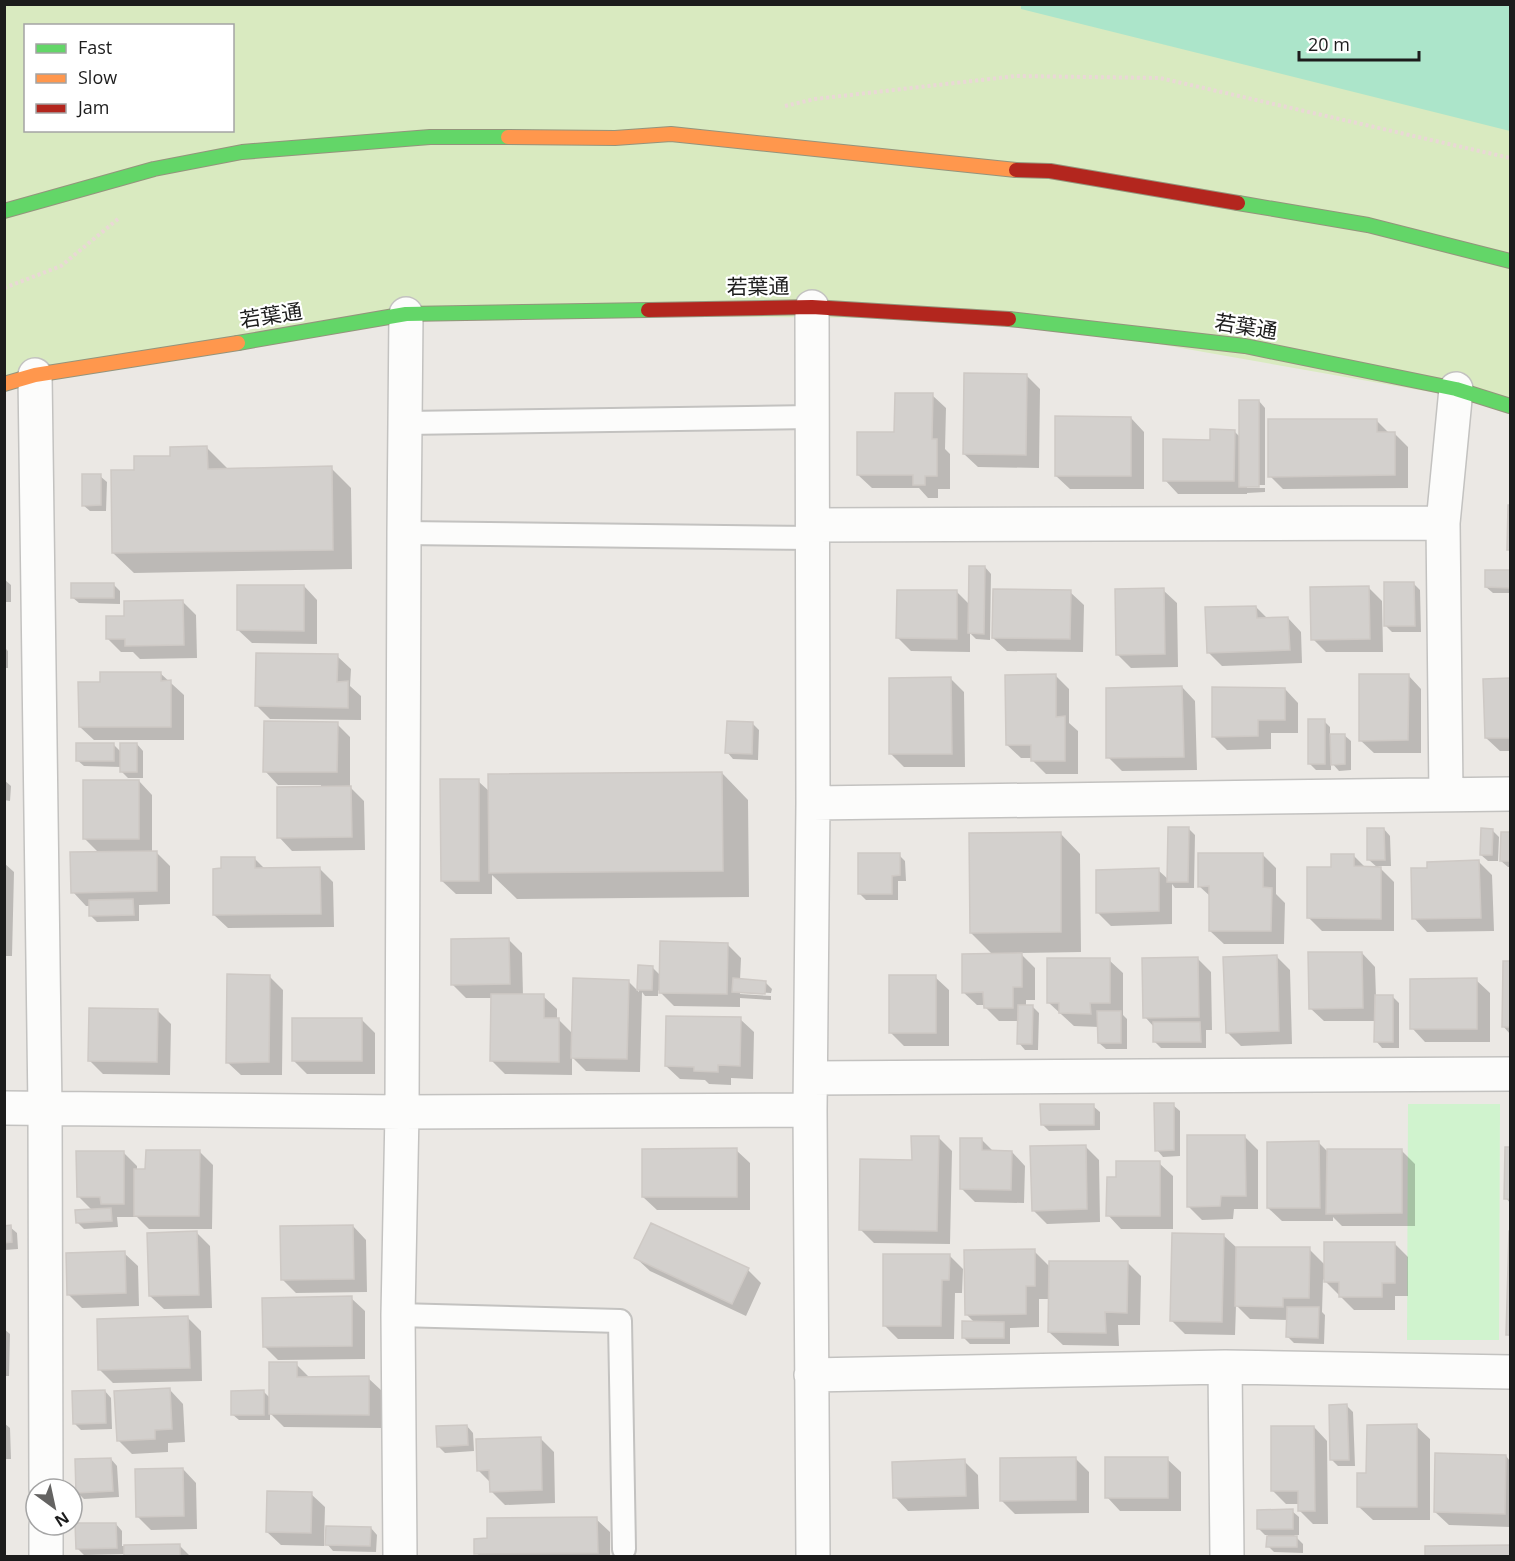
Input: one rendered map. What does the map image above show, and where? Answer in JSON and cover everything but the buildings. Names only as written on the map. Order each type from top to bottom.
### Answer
[{"type":"street","points":[[4,211],[154,169],[242,152],[430,137],[615,138],[671,134],[1028,171],[1050,171],[1368,225],[1510,261]]},
{"type":"street","points":[[812,307],[813,803],[810,1110],[813,1557]]},
{"type":"street","name":"若葉通","points":[[20,379],[406,314],[812,307],[1016,319],[1245,346],[1456,389],[1510,406]]},
{"type":"street","points":[[400,1557],[398,1315],[402,1113],[406,314]]},
{"type":"street","points":[[20,379],[45,1108],[46,1477]]},
{"type":"street","points":[[1446,795],[1443,523],[1456,389]]},
{"type":"street","points":[[813,531],[1443,523]]},
{"type":"street","points":[[813,803],[1510,794]]},
{"type":"street","points":[[811,1078],[1510,1074]]},
{"type":"street","points":[[4,1108],[402,1113],[810,1110]]},
{"type":"street","points":[[811,1375],[1225,1367],[1510,1372]]},
{"type":"street","points":[[1225,1367],[1227,1557]]},
{"type":"street","points":[[46,1537],[46,1557]]},
{"type":"lane","points":[[405,423],[813,417]]},
{"type":"lane","points":[[404,533],[813,531]]},
{"type":"lane","points":[[398,1315],[620,1321],[624,1549]]},
{"type":"path","points":[[782,107],[815,99],[1016,76],[1160,78],[1510,158]]},
{"type":"path","points":[[4,288],[61,266],[118,219],[124,177]]},
{"type":"green space","points":[[5,5],[1510,5],[1510,406],[1016,319],[406,314],[5,384]]},
{"type":"green space","points":[[1021,5],[1510,5],[1510,131],[1021,9]]},
{"type":"green space","points":[[1408,1104],[1500,1104],[1499,1340],[1407,1340]]},
{"type":"traffic: fast","points":[[4,211],[154,169],[242,152],[430,137],[508,137]]},
{"type":"traffic: fast","points":[[1238,203],[1368,225],[1510,261]]},
{"type":"traffic: fast","points":[[238,343],[406,314],[648,310]]},
{"type":"traffic: fast","points":[[1009,319],[1245,346],[1456,389],[1510,406]]},
{"type":"traffic: slow","points":[[508,137],[615,138],[671,134],[1016,170]]},
{"type":"traffic: slow","points":[[4,384],[35,375],[238,343]]},
{"type":"traffic: jam","points":[[1016,170],[1050,171],[1238,203]]},
{"type":"traffic: jam","points":[[648,310],[812,307],[1009,319]]}]
